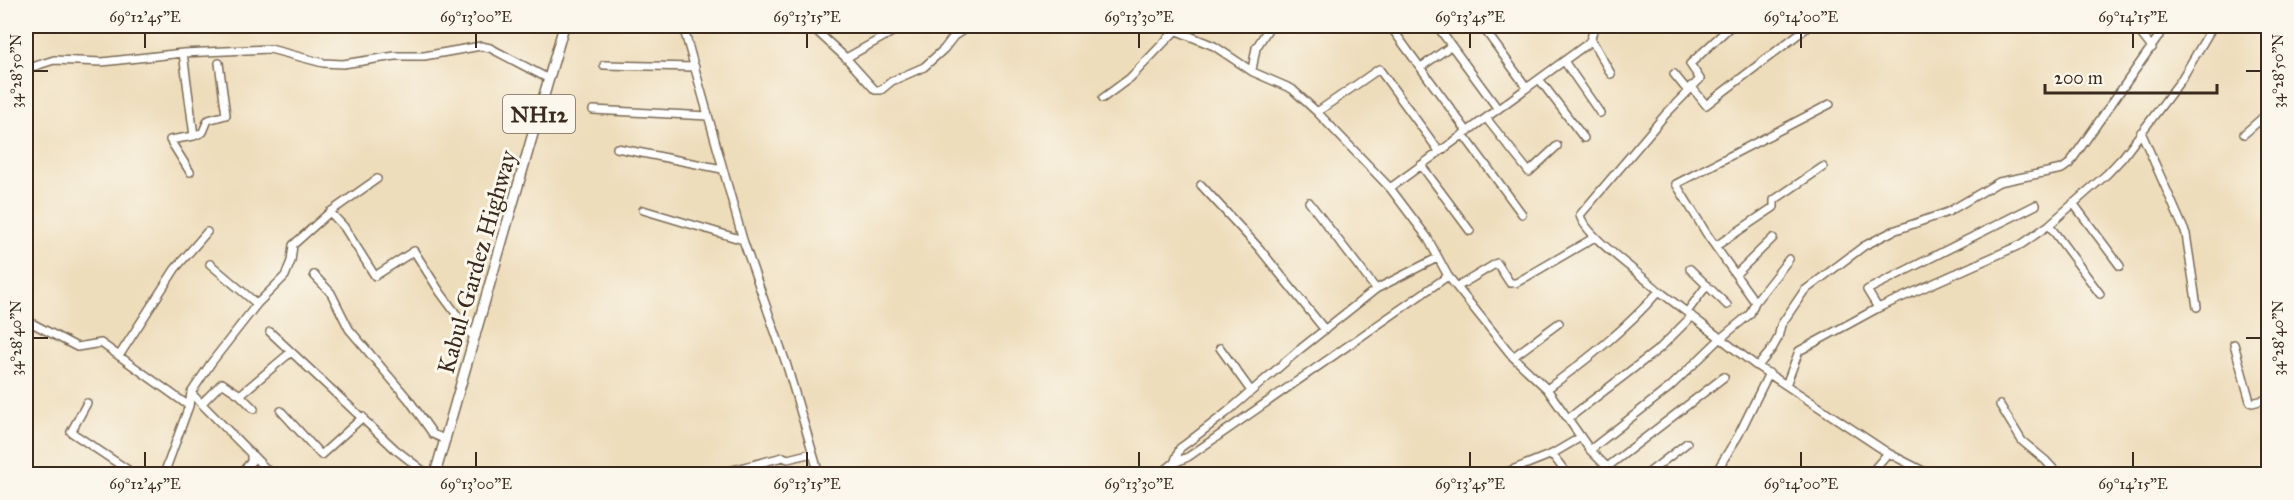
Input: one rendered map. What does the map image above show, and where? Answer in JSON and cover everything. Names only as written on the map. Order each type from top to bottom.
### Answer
[{"type":"highway","name":"Kabul-Gardez Highway","points":[[435,474],[564,26]]},
{"type":"street","points":[[683,26],[743,240],[787,366],[819,474]]},
{"type":"street","points":[[811,26],[846,57],[875,90],[881,90],[892,81],[924,67],[944,49],[954,36],[969,26]]},
{"type":"street","points":[[846,57],[903,26]]},
{"type":"street","points":[[1165,26],[1215,46],[1252,70],[1292,88],[1317,112],[1390,188],[1427,237],[1448,276],[1513,357],[1547,389],[1590,450],[1614,474]]},
{"type":"street","points":[[1252,70],[1256,48],[1270,26]]},
{"type":"street","points":[[1390,26],[1522,214]]},
{"type":"street","points":[[1437,26],[1498,109]]},
{"type":"street","points":[[1482,26],[1527,88]]},
{"type":"street","points":[[1390,188],[1564,61],[1591,39],[1594,26]]},
{"type":"street","points":[[1731,26],[1690,64],[1700,78],[1580,215],[1581,222],[1595,237],[1659,291],[1758,366],[1888,453],[1929,474]]},
{"type":"street","points":[[1674,74],[1706,105],[1809,26]]},
{"type":"street","points":[[2134,26],[2151,48]]},
{"type":"street","points":[[1758,366],[1772,349],[1781,325],[1804,291],[1864,246],[1893,231],[1948,212],[2000,182],[2062,168],[2069,164],[2166,26]]},
{"type":"street","points":[[1786,385],[1799,351],[1878,308],[1986,262],[2022,244],[2049,225],[2123,157],[2181,80],[2212,26]]},
{"type":"street","points":[[1103,98],[1130,78],[1175,31]]},
{"type":"street","points":[[1591,39],[1611,74]]},
{"type":"street","points":[[26,69],[54,60],[102,62],[270,49],[323,63],[343,64],[395,56],[424,56],[485,46],[549,79]]},
{"type":"street","points":[[1421,68],[1451,46]]},
{"type":"street","points":[[183,54],[194,136]]},
{"type":"street","points":[[1564,61],[1600,113]]},
{"type":"street","points":[[190,172],[170,140],[203,132],[208,120],[226,115],[219,63]]},
{"type":"street","points":[[604,65],[695,67]]},
{"type":"street","points":[[1317,112],[1379,69],[1439,151]]},
{"type":"street","points":[[1539,79],[1584,138]]},
{"type":"street","points":[[1755,302],[1676,184],[1830,104]]},
{"type":"street","points":[[593,110],[708,116]]},
{"type":"street","points":[[2244,134],[2268,113]]},
{"type":"street","points":[[1486,118],[1529,172],[1557,146]]},
{"type":"street","points":[[2141,132],[2186,234],[2197,307]]},
{"type":"street","points":[[617,148],[723,169]]},
{"type":"street","points":[[1421,165],[1470,231]]},
{"type":"street","points":[[1716,246],[1750,225],[1774,207],[1774,201],[1823,167]]},
{"type":"street","points":[[164,474],[189,406],[191,393],[211,363],[257,304],[285,276],[291,261],[293,245],[330,212],[377,179]]},
{"type":"street","points":[[1201,185],[1259,248],[1325,330]]},
{"type":"street","points":[[1309,202],[1376,289]]},
{"type":"street","points":[[2073,203],[2120,266]]},
{"type":"street","points":[[1878,308],[1867,290],[2036,205]]},
{"type":"street","points":[[643,210],[743,240]]},
{"type":"street","points":[[330,212],[344,227],[375,276],[414,251],[446,300],[471,334],[476,336]]},
{"type":"street","points":[[2049,225],[2100,294]]},
{"type":"street","points":[[118,356],[175,269],[207,232]]},
{"type":"street","points":[[1457,287],[1497,263],[1510,283],[1516,283],[1595,237]]},
{"type":"street","points":[[1736,274],[1773,238]]},
{"type":"street","points":[[1174,463],[1180,448],[1376,289],[1437,258]]},
{"type":"street","points":[[1590,450],[1670,387],[1720,338],[1750,314],[1755,302],[1789,259]]},
{"type":"street","points":[[210,264],[257,304]]},
{"type":"street","points":[[1690,269],[1727,305]]},
{"type":"street","points":[[314,275],[330,293],[350,329],[409,400],[433,434],[446,440]]},
{"type":"street","points":[[1160,474],[1174,463],[1188,457],[1448,276]]},
{"type":"street","points":[[1569,418],[1660,348],[1689,314],[1707,285]]},
{"type":"street","points":[[1547,389],[1583,363],[1633,321],[1659,291]]},
{"type":"street","points":[[26,320],[77,347],[101,343],[189,406]]},
{"type":"street","points":[[1513,357],[1559,323]]},
{"type":"street","points":[[270,332],[395,449],[427,474]]},
{"type":"street","points":[[2234,344],[2250,401],[2252,404],[2268,399]]},
{"type":"street","points":[[1220,348],[1251,392]]},
{"type":"street","points":[[240,395],[291,352]]},
{"type":"street","points":[[1716,472],[1738,436],[1769,373]]},
{"type":"street","points":[[1606,468],[1724,377]]},
{"type":"street","points":[[202,403],[222,383],[240,395],[254,409]]},
{"type":"street","points":[[191,393],[251,456],[272,474]]},
{"type":"street","points":[[87,404],[71,432],[134,474]]},
{"type":"street","points":[[2000,405],[2022,441],[2045,459],[2058,474]]},
{"type":"street","points":[[281,411],[321,455],[363,417]]},
{"type":"street","points":[[1502,474],[1552,454],[1581,437]]},
{"type":"street","points":[[1647,474],[1687,443]]},
{"type":"street","points":[[717,474],[783,457],[788,459],[812,453]]},
{"type":"street","points":[[1870,474],[1888,453]]},
{"type":"street","points":[[1552,454],[1567,474]]},
{"type":"street","points":[[240,474],[250,462],[251,456]]}]
